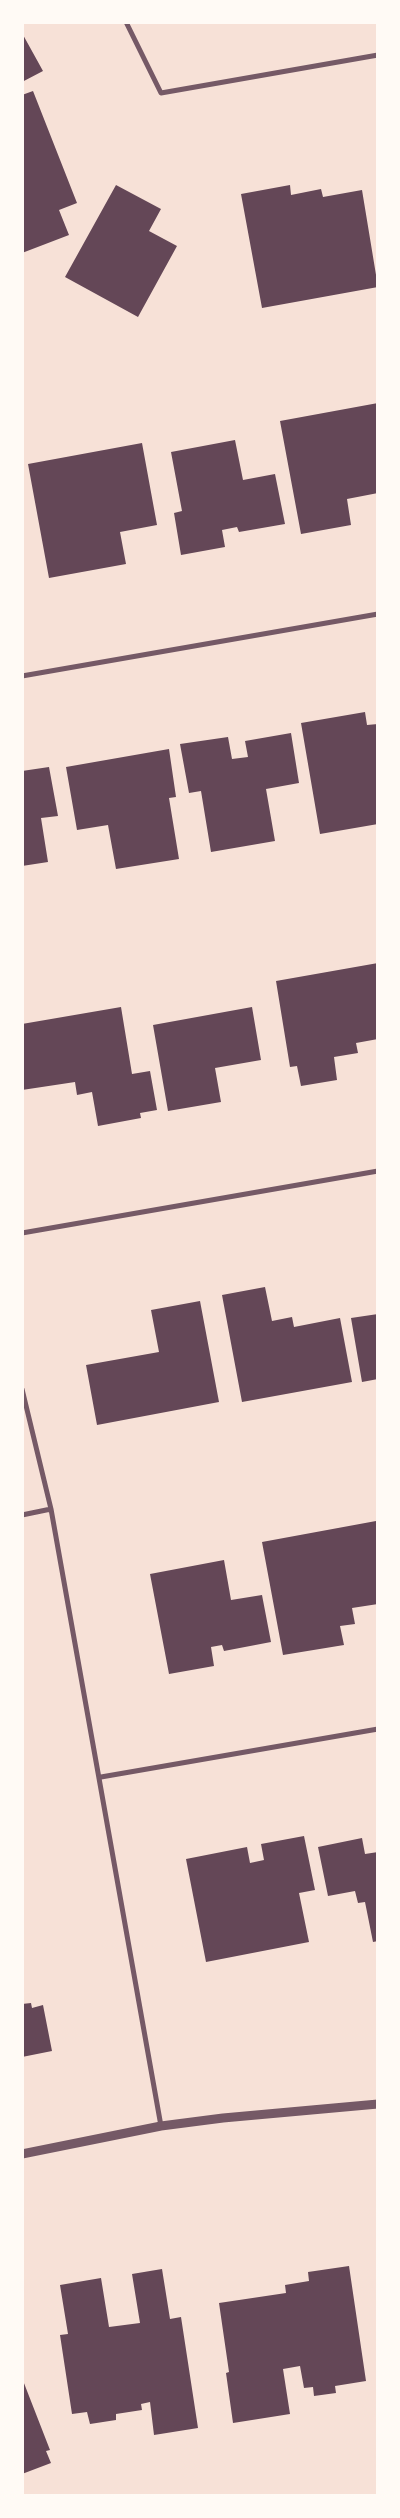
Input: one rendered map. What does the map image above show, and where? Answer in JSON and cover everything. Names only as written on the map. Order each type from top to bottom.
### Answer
[{"type":"street","points":[[126,22],[161,94],[378,55]]},
{"type":"street","points":[[22,676],[378,614]]},
{"type":"street","points":[[22,1233],[378,1171]]},
{"type":"street","points":[[22,1389],[51,1509],[101,1777],[161,2126]]},
{"type":"street","points":[[22,1515],[51,1509]]},
{"type":"street","points":[[101,1777],[378,1729]]},
{"type":"street","points":[[22,2154],[161,2126],[223,2118],[378,2104]]},
{"type":"building","points":[[22,33],[43,71],[22,82]]},
{"type":"building","points":[[33,91],[77,203],[59,210],[69,235],[22,253],[22,95]]},
{"type":"building","points":[[116,185],[161,209],[149,231],[177,246],[138,317],[65,277]]},
{"type":"building","points":[[290,185],[291,195],[321,189],[323,197],[362,190],[378,287],[262,308],[241,194]]},
{"type":"building","points":[[378,403],[378,493],[347,499],[351,525],[301,534],[280,421]]},
{"type":"building","points":[[235,440],[243,480],[275,474],[285,524],[239,532],[237,527],[222,530],[225,547],[181,555],[174,513],[182,511],[171,452]]},
{"type":"building","points":[[142,443],[157,525],[120,532],[126,564],[49,578],[28,464]]},
{"type":"building","points":[[365,712],[367,725],[378,724],[378,824],[320,834],[301,723]]},
{"type":"building","points":[[291,733],[299,783],[266,789],[275,841],[211,852],[201,791],[189,793],[180,744],[228,737],[232,759],[248,757],[245,741]]},
{"type":"building","points":[[169,749],[176,797],[169,798],[179,859],[116,869],[108,825],[77,830],[66,767]]},
{"type":"building","points":[[49,767],[58,816],[41,818],[48,862],[22,866],[22,771]]},
{"type":"building","points":[[378,963],[378,1039],[356,1043],[358,1053],[334,1057],[337,1080],[301,1086],[297,1066],[290,1067],[276,981]]},
{"type":"building","points":[[121,1007],[132,1074],[150,1071],[157,1110],[140,1113],[141,1118],[98,1126],[92,1092],[77,1095],[75,1082],[22,1090],[22,1024]]},
{"type":"building","points":[[252,1007],[261,1060],[215,1068],[221,1102],[168,1111],[153,1025]]},
{"type":"building","points":[[265,1287],[272,1321],[292,1317],[294,1327],[340,1318],[352,1382],[242,1402],[222,1295]]},
{"type":"building","points":[[200,1301],[219,1402],[97,1425],[86,1365],[159,1352],[151,1310]]},
{"type":"building","points":[[378,1314],[378,1379],[362,1382],[351,1318]]},
{"type":"building","points":[[376,1521],[378,1604],[352,1608],[355,1624],[340,1626],[344,1645],[283,1655],[262,1542]]},
{"type":"building","points":[[224,1560],[231,1600],[262,1595],[271,1642],[224,1651],[222,1645],[211,1647],[214,1666],[169,1674],[150,1574]]},
{"type":"building","points":[[304,1836],[315,1890],[299,1893],[309,1942],[206,1962],[186,1859],[247,1847],[250,1863],[264,1860],[261,1844]]},
{"type":"building","points":[[362,1838],[365,1854],[378,1852],[378,1941],[373,1942],[365,1902],[358,1903],[355,1891],[328,1896],[318,1847]]},
{"type":"building","points":[[31,2003],[32,2008],[43,2005],[52,2051],[22,2057],[22,2004]]},
{"type":"building","points":[[349,2266],[366,2381],[335,2386],[336,2393],[314,2396],[313,2387],[304,2388],[300,2366],[283,2369],[290,2414],[233,2423],[226,2373],[229,2372],[219,2303],[286,2293],[285,2285],[309,2281],[308,2272]]},
{"type":"building","points":[[162,2269],[170,2319],[181,2317],[198,2428],[154,2435],[150,2402],[141,2404],[142,2410],[116,2414],[116,2420],[90,2424],[87,2412],[72,2414],[60,2335],[68,2334],[60,2285],[101,2278],[109,2327],[140,2323],[132,2274]]},
{"type":"building","points":[[22,2378],[50,2450],[46,2451],[51,2463],[22,2474]]}]
